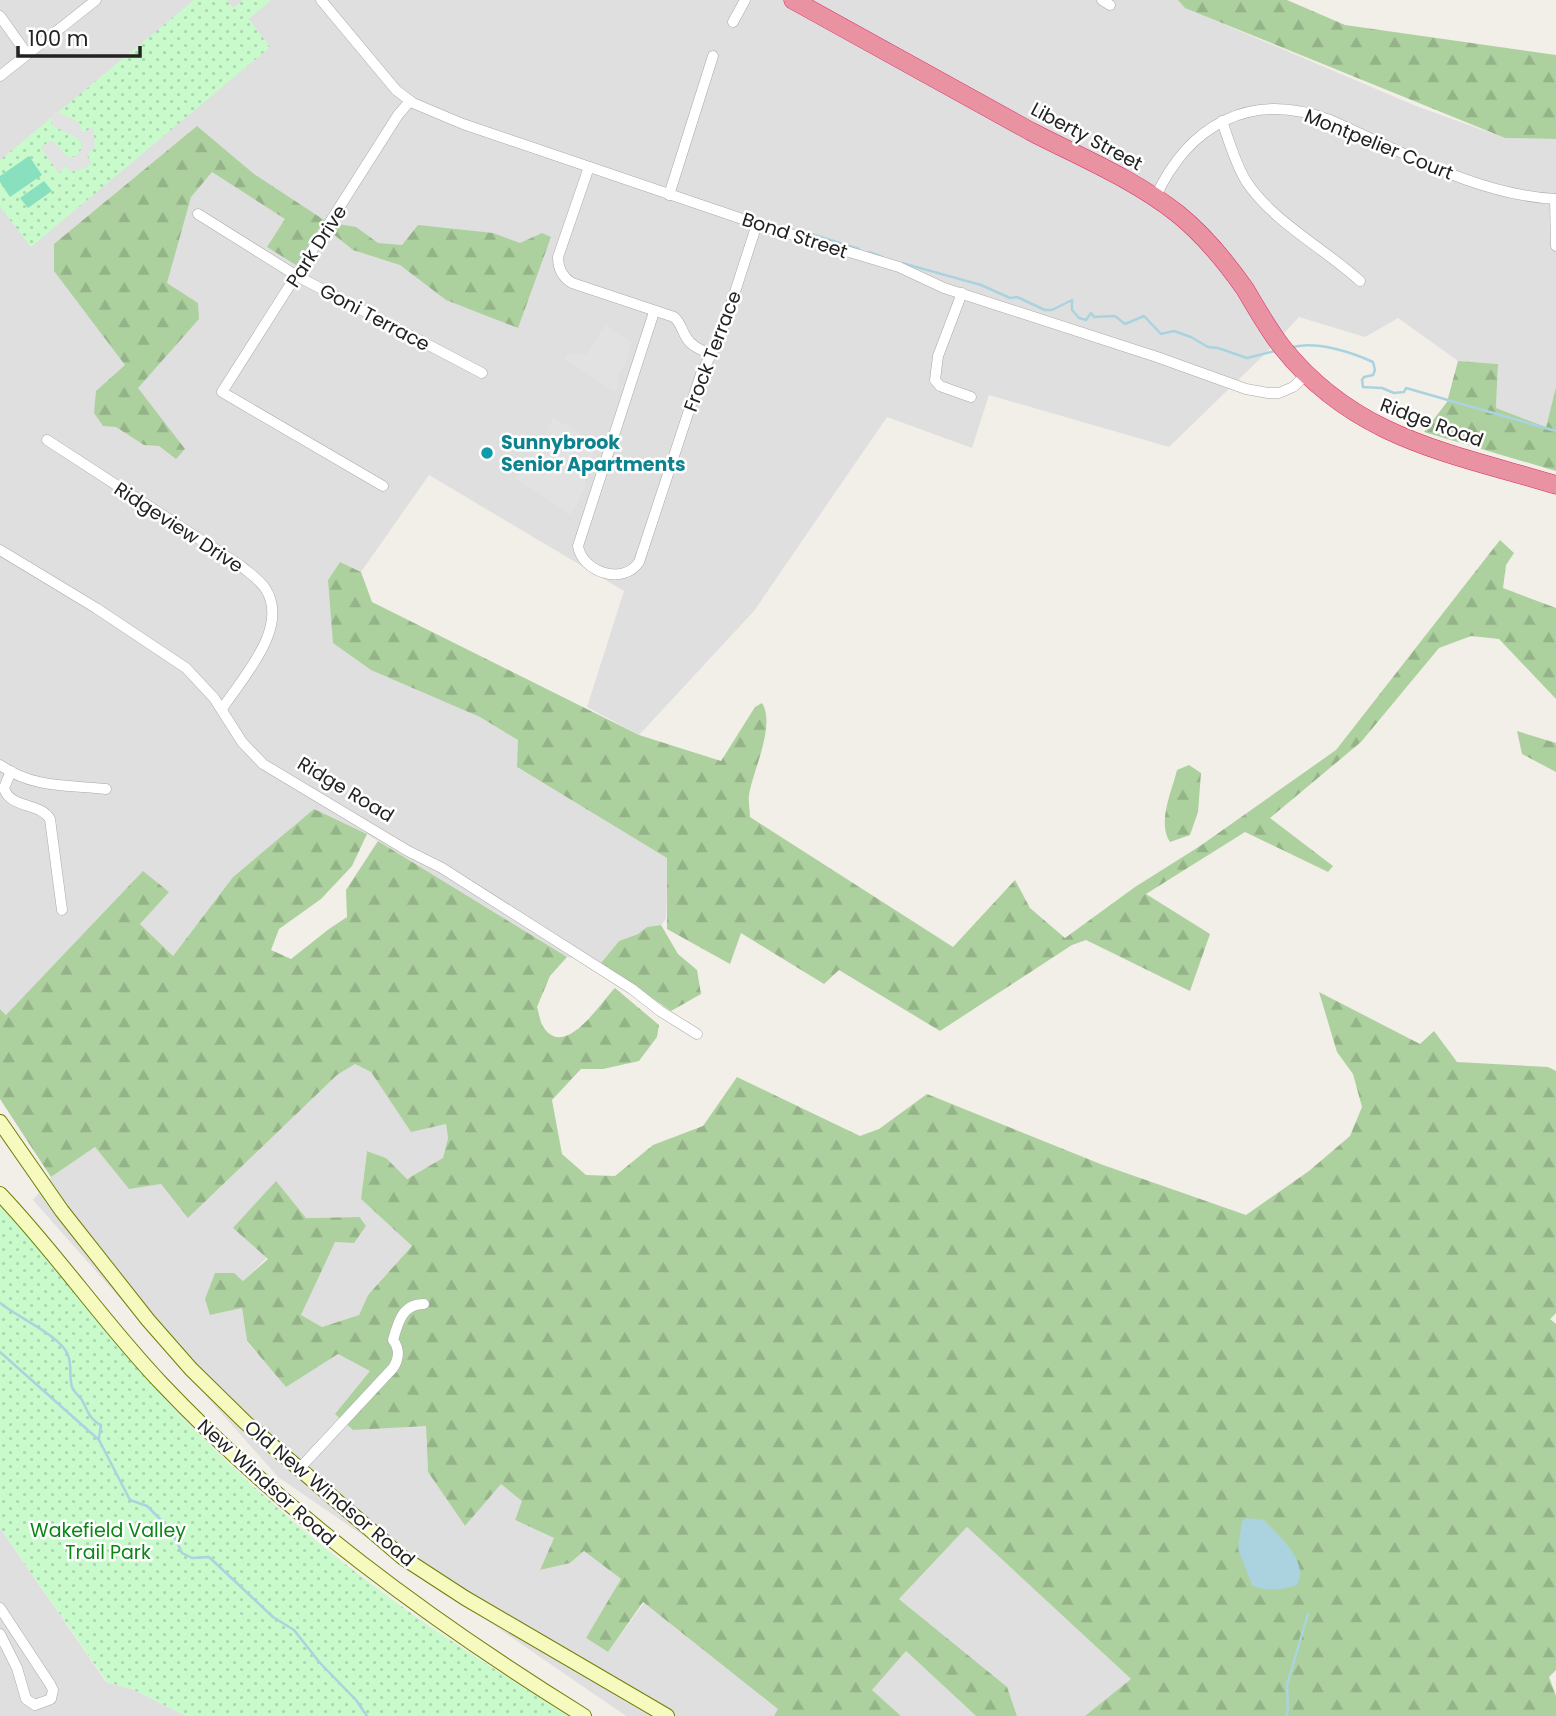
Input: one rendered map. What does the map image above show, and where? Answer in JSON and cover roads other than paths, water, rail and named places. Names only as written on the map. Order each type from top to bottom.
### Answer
[{"type":"highway","name":"Liberty Street","points":[[793,0],[1156,198],[1195,229],[1229,267],[1275,337],[1306,375]]},
{"type":"highway","name":"Ridge Road","points":[[1306,375],[1349,410],[1392,433],[1556,485]]},
{"type":"street","points":[[0,76],[96,0]]},
{"type":"street","name":"Bond Street","points":[[321,0],[396,90],[410,101],[463,124],[757,224],[899,267],[944,288],[1157,357],[1246,389],[1279,393],[1293,387],[1306,375]]},
{"type":"street","points":[[733,22],[745,0]]},
{"type":"street","points":[[0,16],[27,54]]},
{"type":"street","points":[[669,195],[713,56]]},
{"type":"street","name":"Park Drive","points":[[383,486],[222,392],[398,115],[410,101]]},
{"type":"street","name":"Montpelier Court","points":[[1156,198],[1170,169],[1200,135],[1222,121],[1248,111],[1267,108],[1312,113],[1479,185],[1505,193],[1555,199]]},
{"type":"street","points":[[1222,121],[1236,161],[1256,194],[1267,206],[1360,281]]},
{"type":"street","points":[[589,167],[558,257],[559,270],[572,283],[676,319],[688,340],[710,354]]},
{"type":"street","points":[[1555,199],[1556,246]]},
{"type":"street","name":"Goni Terrace","points":[[198,214],[297,276],[482,373]]},
{"type":"street","name":"Frock Terrace","points":[[654,312],[578,546],[583,561],[594,568],[618,575],[636,566],[701,374],[721,335],[757,224]]},
{"type":"street","points":[[962,293],[938,356],[935,380],[940,386],[971,397]]},
{"type":"street","name":"Ridgeview Drive","points":[[47,440],[241,566],[265,588],[272,607],[268,637],[222,709]]},
{"type":"street","name":"Ridge Road","points":[[0,550],[164,652],[195,677],[222,709],[242,743],[263,764],[408,851],[442,868],[632,989],[660,1011],[697,1034]]},
{"type":"street","points":[[0,765],[48,786],[106,789]]},
{"type":"street","points":[[11,771],[4,788],[6,794],[17,802],[47,813],[50,819],[62,910]]},
{"type":"street","name":"Old New Windsor Road","points":[[0,1122],[62,1211],[158,1332],[203,1383],[299,1469],[373,1533],[442,1584],[667,1716]]},
{"type":"street","name":"New Windsor Road","points":[[0,1194],[54,1253],[159,1381],[244,1466],[382,1580],[584,1716]]},
{"type":"street","points":[[299,1469],[393,1368],[398,1356],[397,1345],[393,1340],[398,1323],[403,1313],[411,1306],[424,1304]]},
{"type":"street","points":[[0,1608],[50,1684],[53,1690],[51,1699],[35,1704],[26,1699],[16,1668],[0,1634]]},
{"type":"water","points":[[1246,1518],[1264,1520],[1291,1550],[1299,1567],[1297,1585],[1274,1590],[1252,1585],[1238,1549],[1242,1521]]},
{"type":"waterway","points":[[808,233],[859,249]]},
{"type":"waterway","points":[[869,252],[882,257]]},
{"type":"waterway","points":[[902,263],[981,285],[1045,310],[1052,310],[1072,300],[1072,310],[1079,318],[1086,320],[1091,313],[1094,317],[1115,316],[1125,324],[1144,316],[1161,334],[1174,331],[1208,347],[1247,358],[1275,351]]},
{"type":"waterway","points":[[1293,347],[1323,346],[1373,362],[1375,370],[1373,375],[1364,377],[1363,387],[1382,388],[1394,393],[1404,392],[1406,388],[1556,431]]},
{"type":"waterway","points":[[0,1303],[48,1334],[64,1348],[69,1359],[73,1389],[91,1418],[101,1425],[99,1438]]},
{"type":"waterway","points":[[0,1352],[99,1440],[130,1500],[147,1506],[171,1530],[182,1553],[192,1558],[209,1557],[273,1617],[294,1630],[367,1716]]},
{"type":"waterway","points":[[1286,1716],[1287,1685],[1308,1614]]},
{"type":"place","name":"Sunnybrook Senior Apartments","points":[[487,453]]},
{"type":"park label","name":"Wakefield Valley Trail Park","points":[[108,1541]]}]
